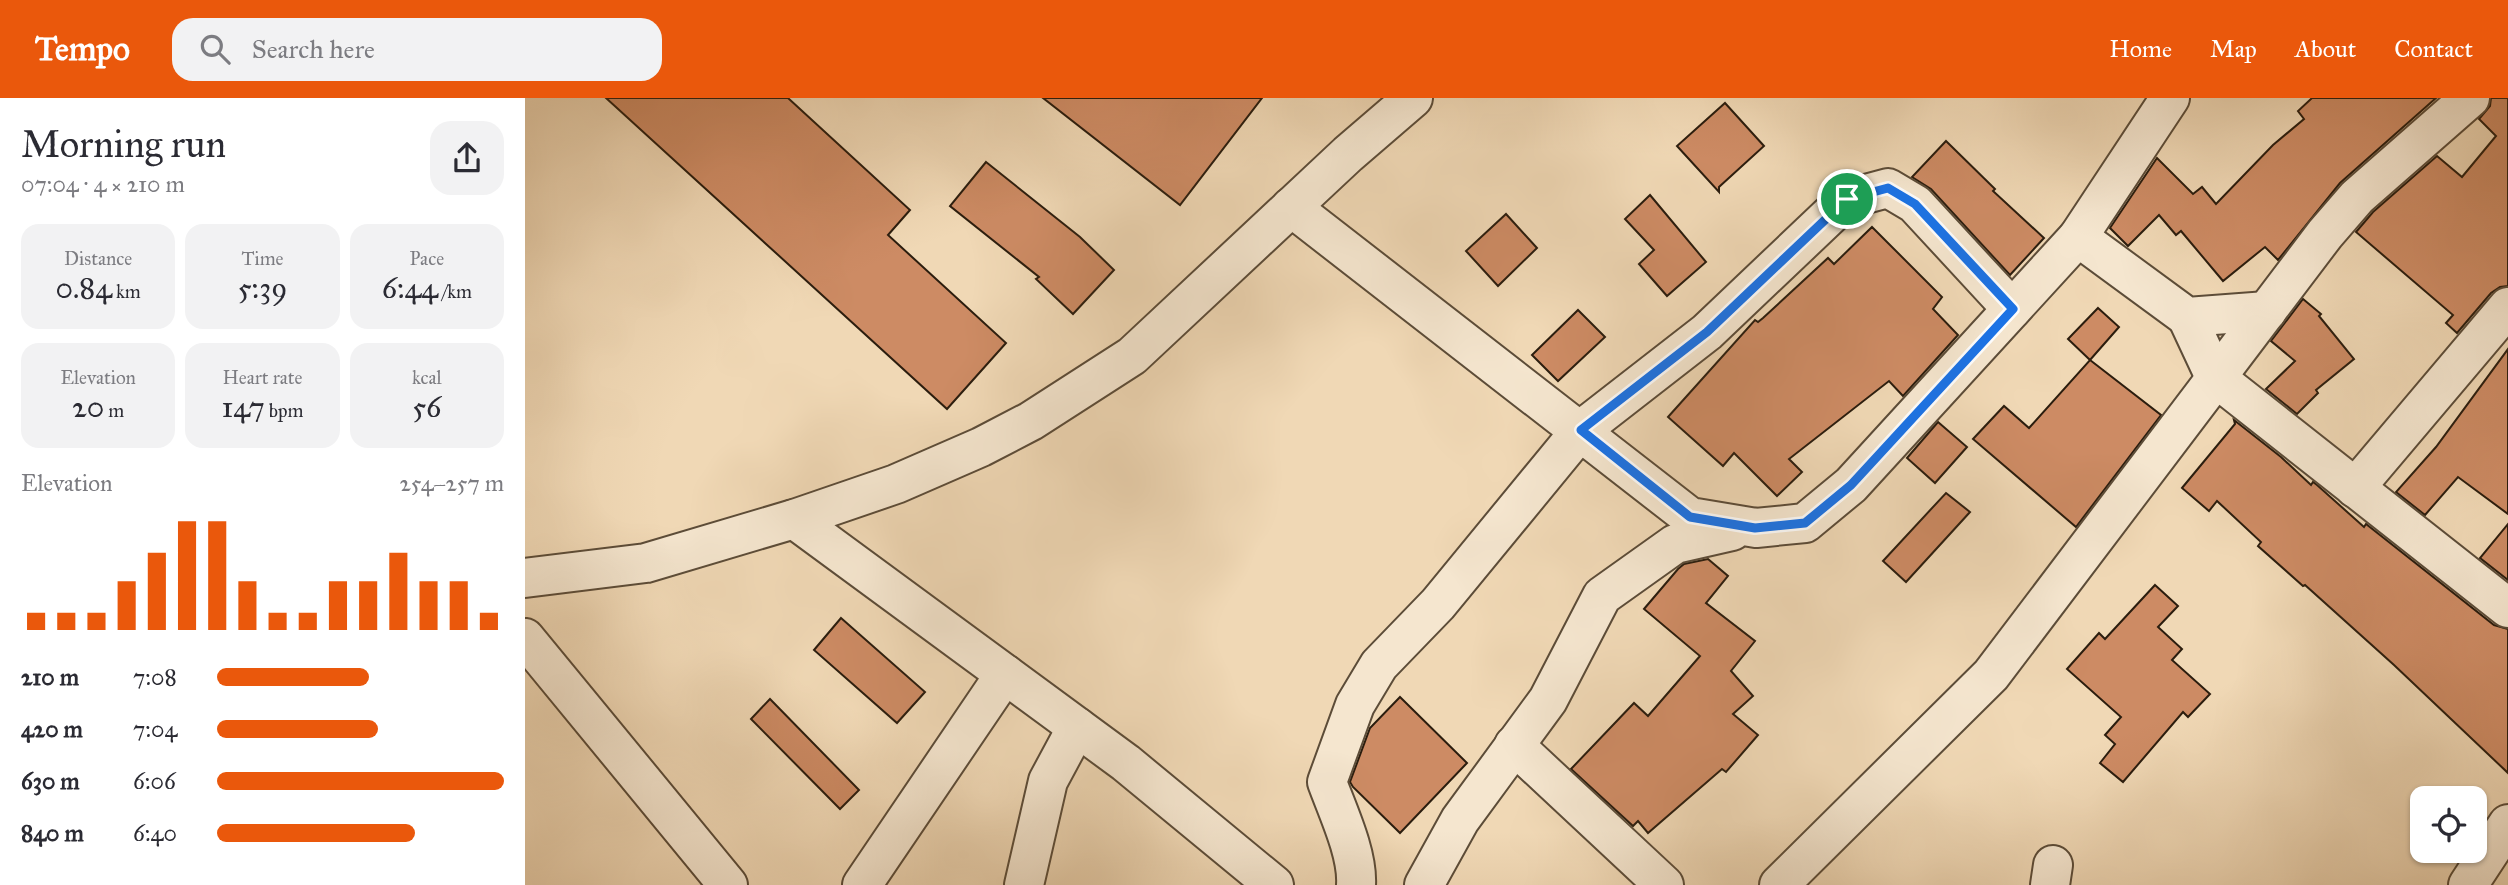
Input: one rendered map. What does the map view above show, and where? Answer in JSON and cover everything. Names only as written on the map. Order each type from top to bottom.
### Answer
[{"type":"street","points":[[525,578],[646,563],[794,519],[896,484],[981,447],[1031,421],[1132,356],[1291,207],[1413,98]]},
{"type":"street","points":[[1291,207],[1690,517],[1755,528],[1805,523],[1851,485],[2078,237],[2169,98]]},
{"type":"street","points":[[1779,885],[1991,675],[2325,234],[2357,197],[2470,98]]},
{"type":"street","points":[[1356,885],[1357,876],[1345,832],[1327,782],[1355,705],[1379,665],[1438,604],[1581,430],[1707,332],[1847,199],[1888,188],[1915,204],[2013,309]]},
{"type":"street","points":[[2078,237],[2187,317],[2215,377],[2508,608]]},
{"type":"street","points":[[2355,488],[2508,307]]},
{"type":"street","points":[[2187,317],[2267,311]]},
{"type":"street","points":[[794,519],[1126,763],[1274,885]]},
{"type":"street","points":[[1424,885],[1460,820],[1548,700],[1602,596],[1675,544],[1747,527]]},
{"type":"street","points":[[525,638],[728,885]]},
{"type":"street","points":[[862,885],[1005,674]]},
{"type":"street","points":[[1024,885],[1048,781],[1077,727]]},
{"type":"street","points":[[1514,745],[1664,885]]},
{"type":"street","points":[[2468,885],[2508,824]]},
{"type":"building","points":[[606,98],[788,98],[910,210],[888,235],[1006,343],[947,409]]},
{"type":"building","points":[[1043,98],[1262,98],[1180,205]]},
{"type":"building","points":[[2312,98],[2436,98],[2340,183],[2278,260],[2265,247],[2223,281],[2181,231],[2176,235],[2159,215],[2128,246],[2110,228],[2157,158],[2193,194],[2202,187],[2216,204],[2273,145],[2304,119],[2298,111]]},
{"type":"building","points":[[2491,98],[2508,98],[2508,286],[2500,287],[2491,293],[2457,333],[2446,323],[2453,315],[2356,232],[2373,212],[2437,156],[2462,177],[2496,136],[2479,119],[2490,106]]},
{"type":"building","points":[[1725,103],[1764,146],[1719,187],[1719,192],[1677,146]]},
{"type":"building","points":[[1946,141],[1995,189],[1993,191],[2044,238],[2010,275],[1931,189],[1912,177]]},
{"type":"building","points":[[986,162],[1080,237],[1114,270],[1073,314],[1036,279],[1039,277],[950,206]]},
{"type":"building","points":[[1650,195],[1706,262],[1667,296],[1639,264],[1654,250],[1625,219]]},
{"type":"building","points":[[1506,214],[1537,248],[1498,286],[1466,251]]},
{"type":"building","points":[[1872,227],[1942,297],[1933,309],[1958,335],[1903,396],[1889,381],[1789,459],[1802,472],[1777,496],[1734,453],[1723,466],[1668,417],[1755,320],[1758,322],[1763,318],[1828,258],[1834,264]]},
{"type":"building","points":[[2303,299],[2321,314],[2319,316],[2354,359],[2316,390],[2318,393],[2297,414],[2266,389],[2295,361],[2271,341]]},
{"type":"building","points":[[2098,308],[2119,327],[2090,360],[2068,339]]},
{"type":"building","points":[[1578,310],[1605,337],[1558,381],[1532,355]]},
{"type":"building","points":[[2508,349],[2508,514],[2458,477],[2425,515],[2396,492],[2436,447]]},
{"type":"building","points":[[2090,360],[2161,415],[2076,527],[1973,439],[2004,406],[2029,428]]},
{"type":"building","points":[[2234,420],[2311,485],[2313,482],[2317,485],[2364,527],[2366,524],[2494,625],[2508,629],[2508,773],[2394,665],[2258,546],[2261,542],[2217,501],[2209,511],[2182,488],[2235,424]]},
{"type":"building","points":[[1938,422],[1967,447],[1935,483],[1907,458]]},
{"type":"building","points":[[1946,493],[1970,512],[1906,582],[1883,561]]},
{"type":"building","points":[[2508,524],[2508,580],[2480,558]]},
{"type":"building","points":[[1708,559],[1728,576],[1706,603],[1755,641],[1731,671],[1753,696],[1733,714],[1758,735],[1726,772],[1722,769],[1648,833],[1638,821],[1633,826],[1571,769],[1634,703],[1648,716],[1700,656],[1644,609],[1684,564]]},
{"type":"building","points":[[2155,585],[2178,606],[2158,627],[2182,649],[2172,660],[2210,694],[2188,717],[2183,712],[2123,782],[2100,763],[2115,744],[2105,735],[2121,717],[2067,669],[2099,633],[2105,639]]},
{"type":"building","points":[[841,618],[925,692],[897,723],[814,650]]},
{"type":"building","points":[[1400,697],[1467,763],[1400,833],[1350,782],[1370,728]]},
{"type":"building","points":[[770,699],[859,790],[840,809],[751,719]]},
{"type":"route","points":[[1888,188],[1915,204],[2013,309],[1851,485],[1805,523],[1755,528],[1690,517],[1581,430],[1707,332],[1847,199],[1888,188]]}]
